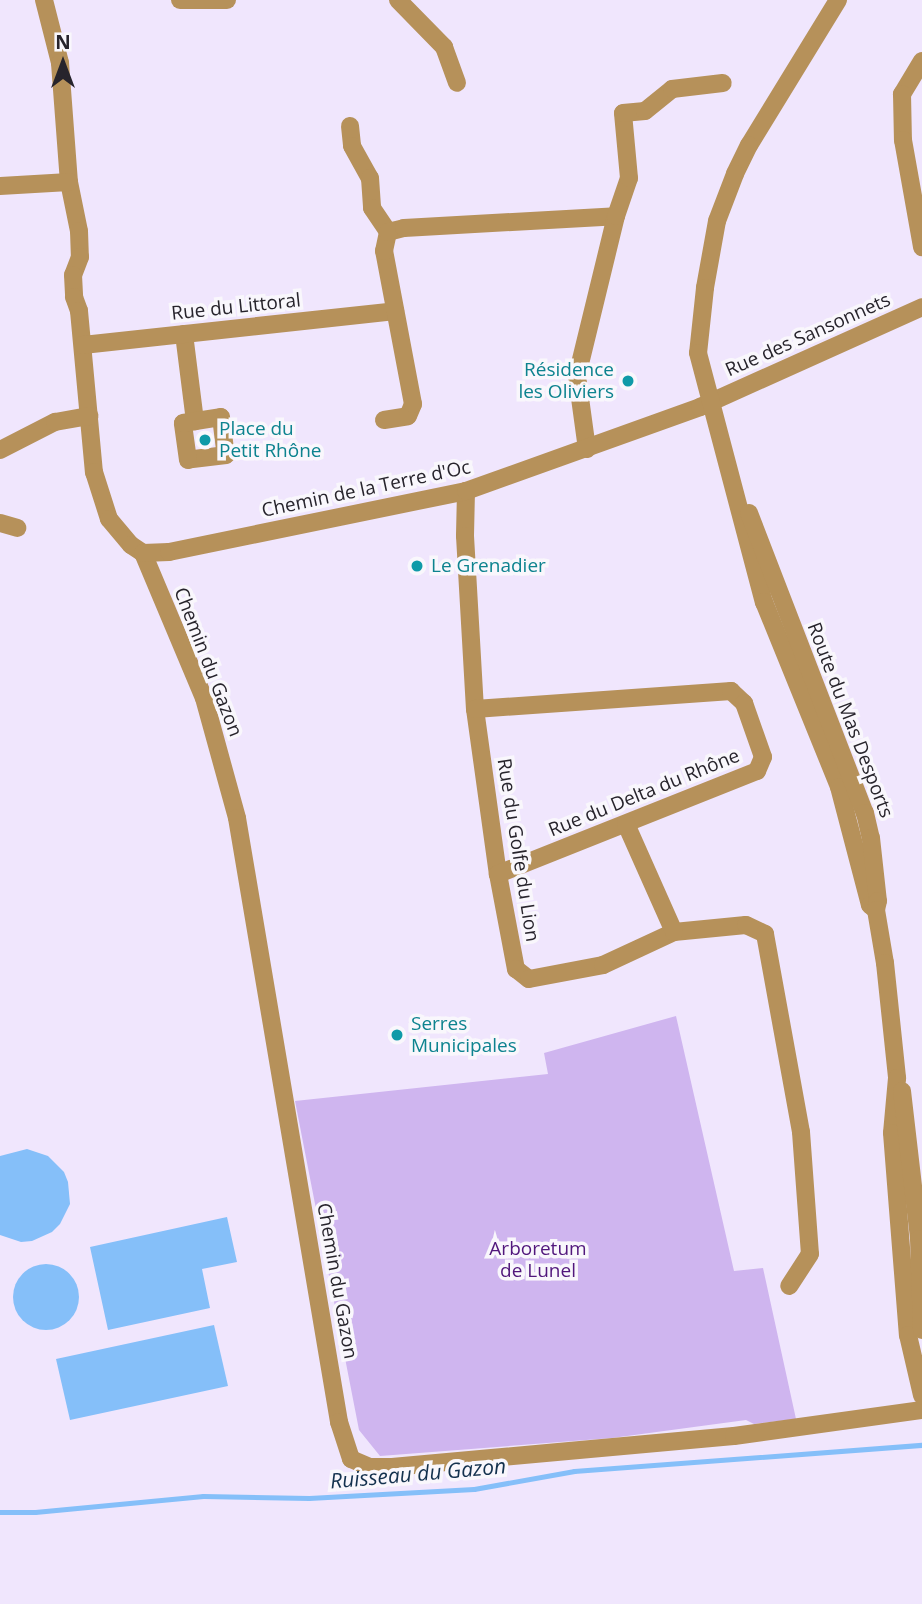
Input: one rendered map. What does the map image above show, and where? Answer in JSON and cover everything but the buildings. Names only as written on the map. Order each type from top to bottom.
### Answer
[{"type":"street","points":[[44,0],[60,63],[69,182],[79,231],[80,257],[73,275],[74,297],[83,345],[94,472],[109,519],[131,545],[143,553]]},
{"type":"street","points":[[180,0],[225,0]]},
{"type":"street","points":[[398,0],[444,47],[457,83]]},
{"type":"street","name":"Route du Mas Desports","points":[[838,0],[748,145],[717,221],[705,288],[698,353],[741,506],[750,515],[781,622],[862,804],[863,841],[878,901],[876,910],[885,963],[897,1077],[904,1096],[922,1330]]},
{"type":"street","points":[[922,61],[902,94],[903,140],[922,247]]},
{"type":"street","points":[[587,449],[577,376],[616,216],[629,178],[623,113],[645,111],[672,89],[723,83]]},
{"type":"street","points":[[350,126],[352,146],[370,178],[372,208],[388,232],[384,251],[413,404],[408,416],[384,420]]},
{"type":"street","points":[[903,140],[922,138]]},
{"type":"street","points":[[0,186],[69,182]]},
{"type":"street","points":[[388,232],[616,216]]},
{"type":"street","name":"Rue des Sansonnets","points":[[712,402],[922,307]]},
{"type":"street","name":"Rue du Littoral","points":[[83,345],[395,311]]},
{"type":"street","points":[[184,334],[195,421]]},
{"type":"street","name":"Chemin de la Terre d'Oc","points":[[143,553],[169,552],[466,491],[712,402]]},
{"type":"street","points":[[2,444],[55,422],[89,416]]},
{"type":"street","name":"Rue du Golfe du Lion","points":[[466,491],[465,536],[475,709],[498,874],[516,970],[529,979],[603,965],[674,932],[746,925],[765,934],[801,1132],[810,1254],[789,1286]]},
{"type":"street","name":"Chemin du Gazon","points":[[143,553],[204,698],[237,818],[340,1422],[351,1459],[370,1467],[447,1462],[744,1435],[922,1410]]},
{"type":"street","name":"Rue du Delta du Rhône","points":[[475,709],[731,691],[744,703],[763,757],[757,771],[498,874]]},
{"type":"street","points":[[626,824],[674,932]]},
{"type":"street","name":"Route du Mas Desports","points":[[914,1239],[908,1335],[914,1370],[921,1383]]},
{"type":"green space","name":"Arboretum de Lunel","points":[[676,1016],[734,1271],[763,1268],[796,1419],[754,1424],[746,1420],[612,1438],[380,1456],[359,1430],[295,1101],[548,1074],[544,1053]]},
{"type":"water","points":[[27,1149],[48,1156],[64,1172],[70,1204],[60,1224],[52,1232],[32,1241],[21,1242],[0,1235],[0,1156]]},
{"type":"water","points":[[227,1217],[237,1262],[202,1269],[210,1308],[108,1330],[90,1247]]},
{"type":"water","points":[[46,1264],[59,1266],[69,1274],[77,1284],[77,1310],[69,1320],[59,1328],[46,1330],[33,1328],[23,1320],[15,1310],[13,1297],[15,1284],[23,1274],[33,1266]]},
{"type":"water","points":[[214,1325],[228,1386],[70,1420],[56,1359]]},
{"type":"waterway","name":"Ruisseau du Gazon","points":[[0,1512],[35,1512],[203,1496],[309,1498],[474,1489],[574,1471],[922,1445]]},
{"type":"place","name":"Résidence les Oliviers","points":[[628,381]]},
{"type":"place","name":"Place du Petit Rhône","points":[[205,440]]},
{"type":"place","name":"Le Grenadier","points":[[417,566]]},
{"type":"place","name":"Serres Municipales","points":[[397,1035]]}]
